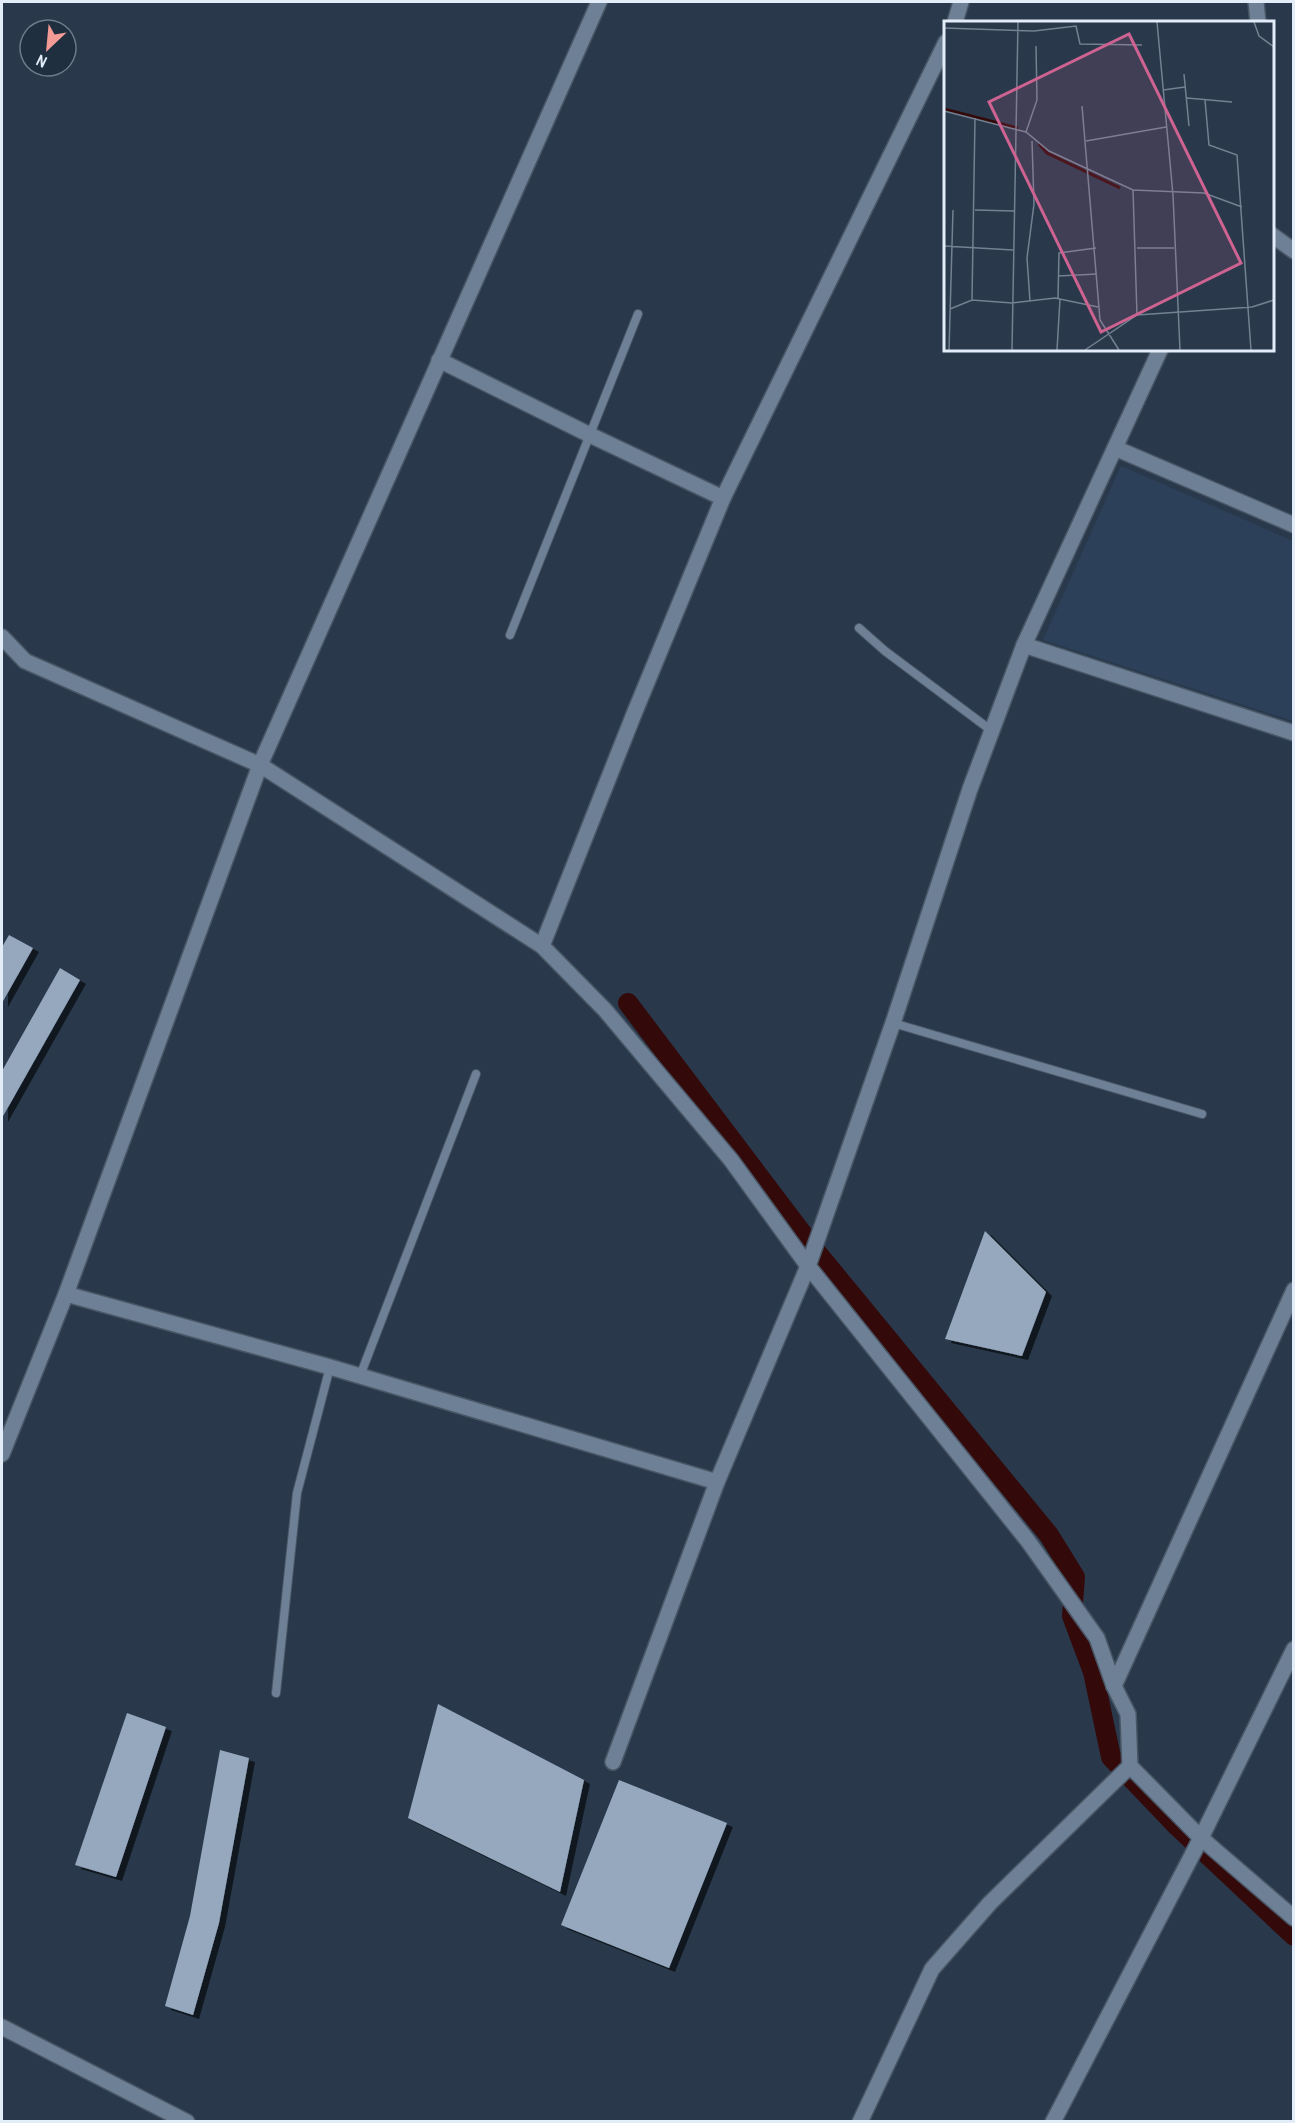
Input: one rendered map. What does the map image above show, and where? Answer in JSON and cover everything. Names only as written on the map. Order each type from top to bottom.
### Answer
[{"type":"street","points":[[2,1454],[66,1294],[260,765],[599,2]]},
{"type":"street","points":[[955,21],[961,2]]},
{"type":"street","points":[[1256,2],[1258,21]]},
{"type":"street","points":[[542,946],[723,498],[944,44]]},
{"type":"street","points":[[1274,237],[1293,251]]},
{"type":"street","points":[[613,1762],[717,1482],[808,1266],[893,1023],[970,789],[1024,645],[1160,351]]},
{"type":"street","points":[[439,360],[723,498]]},
{"type":"street","points":[[1115,448],[1293,525]]},
{"type":"street","points":[[2,637],[25,662],[260,765],[542,946],[605,1010],[731,1160],[808,1266],[1028,1541],[1097,1638],[1114,1686],[1128,1714],[1130,1766],[1201,1838],[1293,1918]]},
{"type":"street","points":[[1024,645],[1293,733]]},
{"type":"street","points":[[1114,1686],[1293,1290]]},
{"type":"street","points":[[66,1294],[330,1366],[717,1482]]},
{"type":"street","points":[[1053,2121],[1201,1838],[1293,1649]]},
{"type":"street","points":[[860,2121],[933,1969],[990,1903],[1130,1766]]},
{"type":"street","points":[[2,2027],[187,2121]]},
{"type":"lane","points":[[510,635],[638,314]]},
{"type":"lane","points":[[859,628],[885,651],[992,731]]},
{"type":"lane","points":[[893,1023],[1202,1114]]},
{"type":"lane","points":[[360,1376],[476,1074]]},
{"type":"lane","points":[[276,1693],[297,1493],[330,1366]]},
{"type":"shaded area","points":[[1121,466],[1293,541],[1293,721],[1043,640]]},
{"type":"building","points":[[9,935],[33,948],[2,1003],[2,947]]},
{"type":"building","points":[[60,968],[80,980],[2,1118],[2,1071]]},
{"type":"building","points":[[985,1231],[1046,1292],[1022,1356],[945,1339]]},
{"type":"building","points":[[438,1704],[584,1780],[560,1892],[408,1818]]},
{"type":"building","points":[[127,1713],[166,1727],[116,1877],[75,1865]]},
{"type":"building","points":[[220,1750],[249,1758],[219,1923],[193,2015],[165,2006],[190,1916]]},
{"type":"building","points":[[619,1780],[727,1823],[669,1968],[561,1925]]},
{"type":"waterway","points":[[628,1003],[814,1249],[1049,1535],[1075,1577],[1072,1616],[1093,1672],[1111,1757],[1177,1826],[1294,1936]]}]
